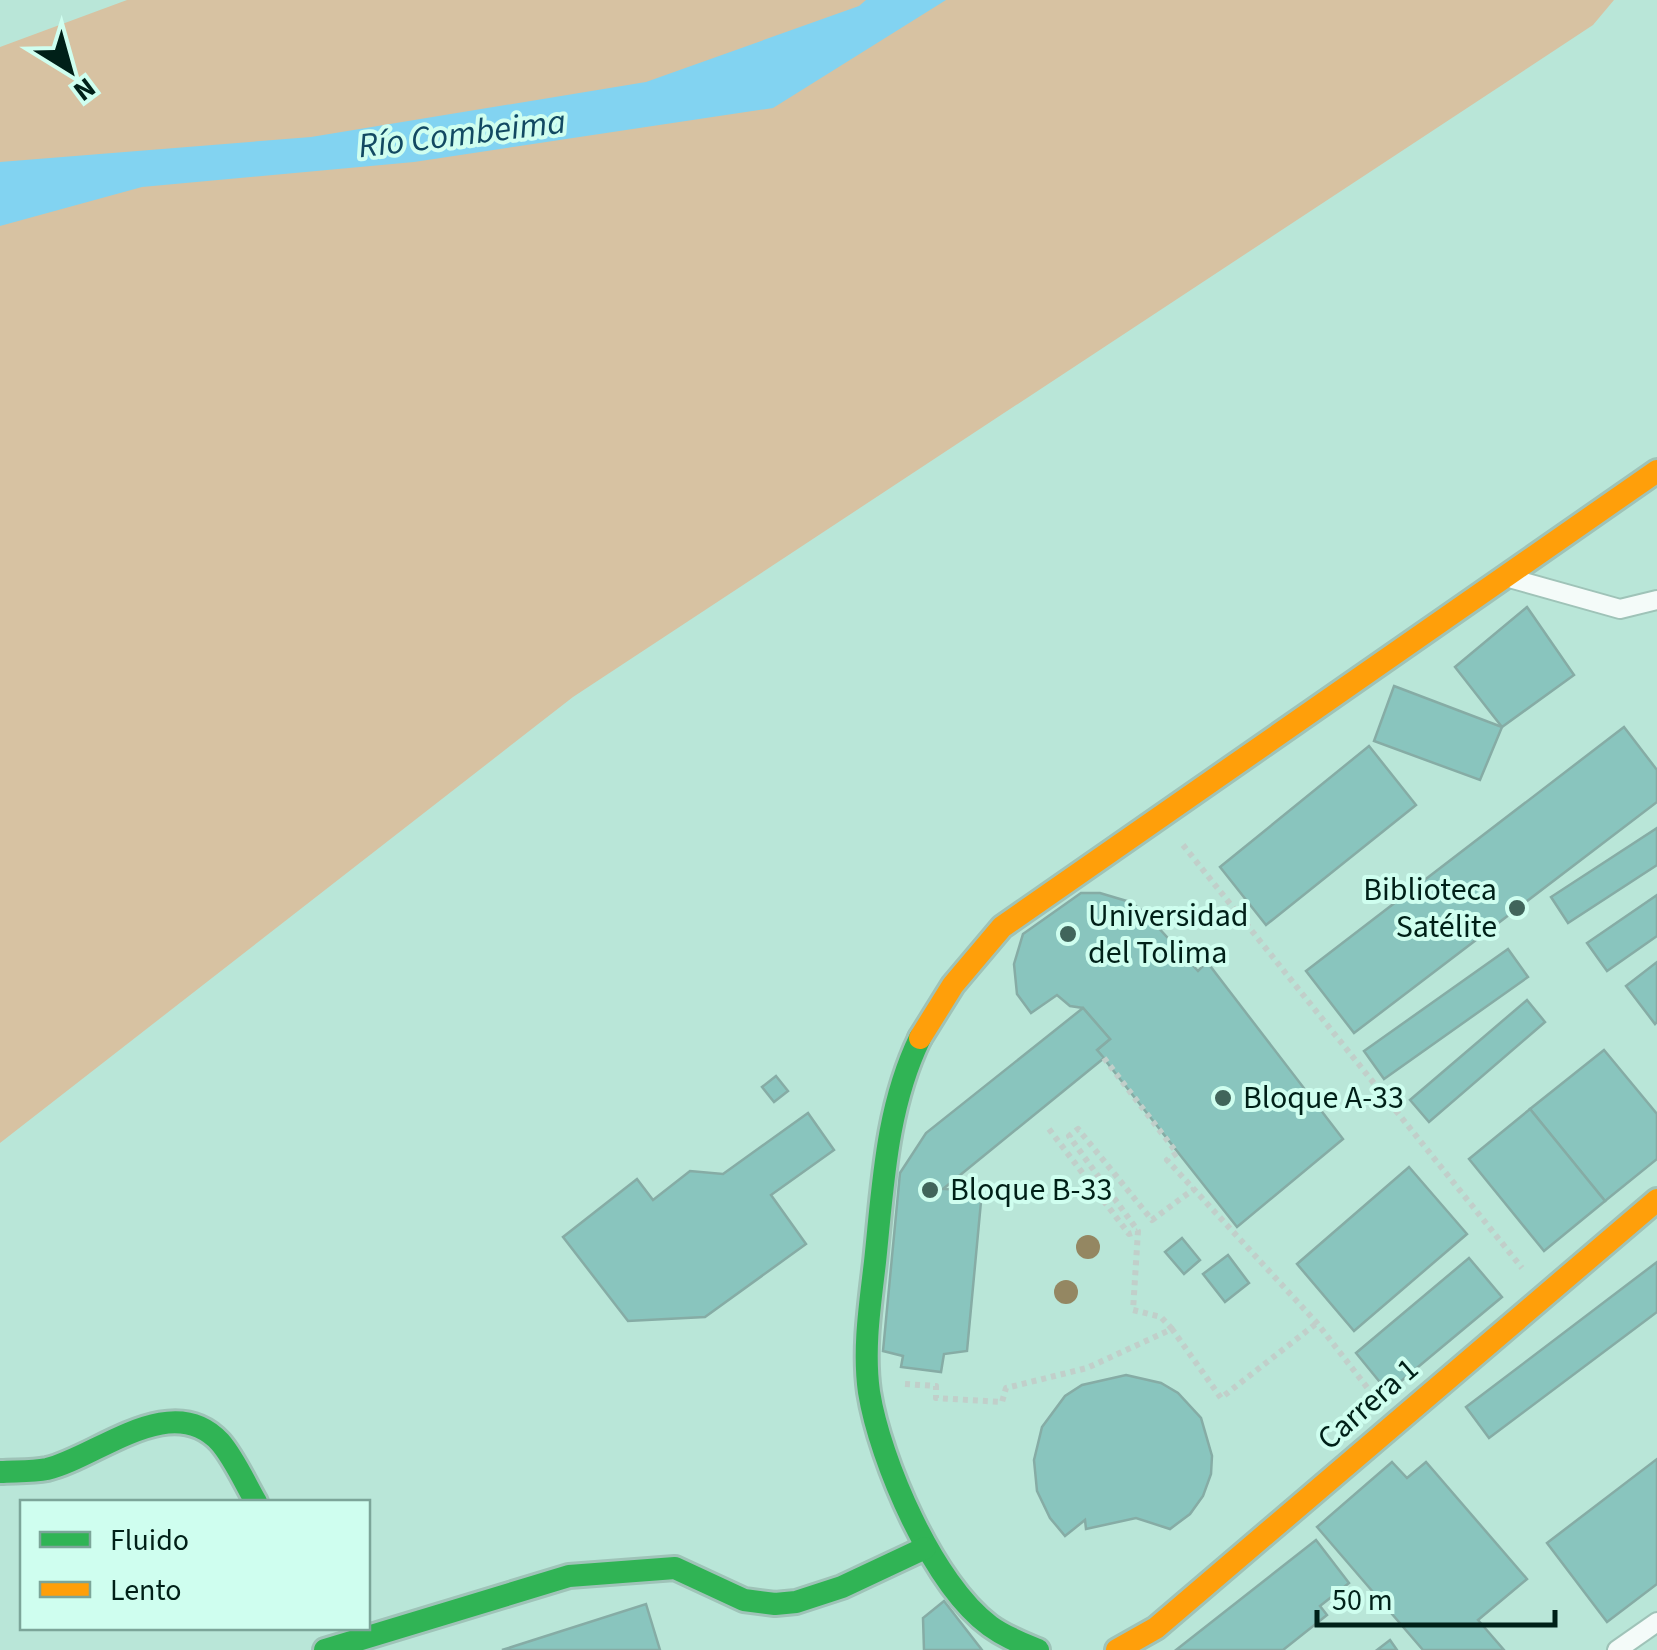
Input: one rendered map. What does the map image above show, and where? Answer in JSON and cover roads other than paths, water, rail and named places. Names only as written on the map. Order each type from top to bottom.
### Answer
[{"type":"street","points":[[1038,1650],[1000,1634],[970,1609],[925,1548],[887,1458],[868,1382],[867,1340],[887,1144],[898,1095],[916,1047],[953,984],[1002,927],[1657,471]]},
{"type":"street","name":"Carrera 1","points":[[1116,1650],[1156,1628],[1657,1200]]},
{"type":"street","points":[[0,1472],[46,1469],[86,1454],[129,1430],[166,1423],[197,1427],[219,1440],[255,1500]]},
{"type":"street","points":[[325,1650],[569,1576],[675,1568],[690,1571],[752,1602],[775,1603],[818,1596],[925,1548]]},
{"type":"lane","points":[[1508,577],[1620,608],[1657,600]]},
{"type":"lane","points":[[1617,1650],[1657,1622]]},
{"type":"water","name":"Río Combeima","points":[[866,0],[946,0],[773,108],[414,162],[142,187],[0,226],[0,162],[311,137],[646,82],[859,6]]},
{"type":"place","name":"Biblioteca Satélite","points":[[1517,908]]},
{"type":"place","name":"Universidad del Tolima","points":[[1068,934]]},
{"type":"place","name":"Bloque A-33","points":[[1223,1098]]},
{"type":"place","name":"Bloque B-33","points":[[930,1190]]}]
